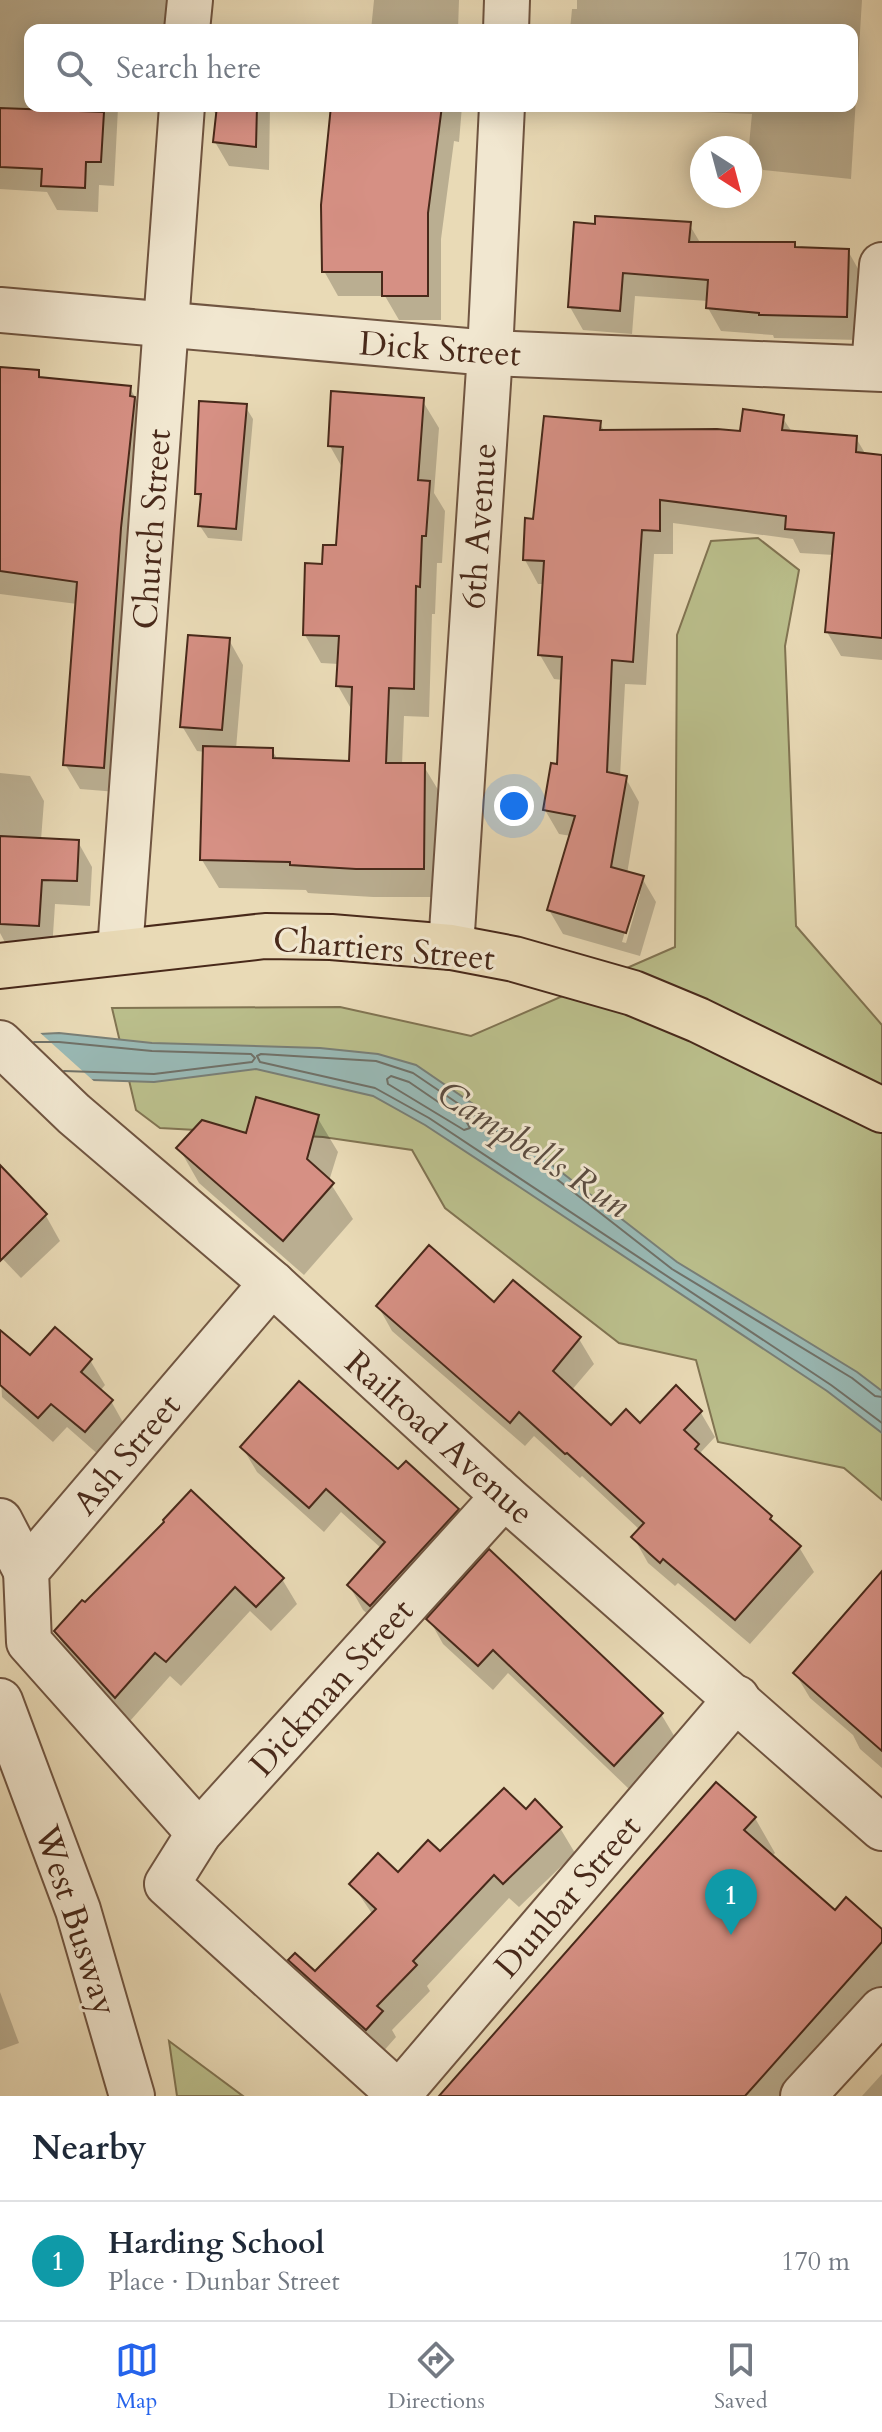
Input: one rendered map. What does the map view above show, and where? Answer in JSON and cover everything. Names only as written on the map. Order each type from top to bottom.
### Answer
[{"type":"main road","name":"Chartiers Street","points":[[0,966],[265,936],[331,937],[451,947],[526,963],[633,993],[740,1039],[882,1110]]},
{"type":"street","points":[[188,24],[190,0]]},
{"type":"street","points":[[506,24],[507,0]]},
{"type":"street","name":"Church Street","points":[[120,951],[182,112]]},
{"type":"street","name":"6th Avenue","points":[[451,947],[490,353],[502,112]]},
{"type":"street","points":[[878,368],[882,265]]},
{"type":"street","name":"Dick Street","points":[[0,310],[490,353],[878,368]]},
{"type":"street","name":"Railroad Avenue","points":[[0,1043],[74,1114],[272,1283],[504,1496],[882,1828]]},
{"type":"street","name":"Ash Street","points":[[26,1571],[272,1283]]},
{"type":"street","name":"Dickman Street","points":[[398,2095],[167,1884],[199,1833],[504,1496]]},
{"type":"street","points":[[0,1521],[26,1571],[29,1642],[199,1833]]},
{"type":"street","name":"Dunbar Street","points":[[398,2095],[737,1698]]},
{"type":"street","name":"West Busway","points":[[0,1701],[78,1910],[132,2096]]},
{"type":"street","points":[[803,2096],[882,2010]]},
{"type":"green space","points":[[758,538],[799,570],[785,646],[796,926],[882,1025],[882,1500],[844,1468],[718,1442],[696,1360],[619,1343],[445,1208],[412,1150],[323,1137],[160,1128],[136,1110],[112,1008],[340,1007],[471,1036],[675,947],[677,635],[711,541]]},
{"type":"green space","points":[[169,2041],[243,2096],[177,2096]]},
{"type":"water","points":[[59,1033],[152,1043],[320,1048],[378,1054],[416,1065],[476,1106],[677,1262],[857,1372],[882,1391],[882,1433],[827,1391],[512,1182],[425,1125],[373,1096],[256,1069],[154,1082],[0,1077],[0,1036]]},
{"type":"pier","points":[[37,1030],[97,1084],[0,1081],[0,1032]]},
{"type":"building","points":[[0,108],[24,109],[24,112],[104,112],[101,162],[86,162],[85,188],[41,186],[42,169],[0,167]]},
{"type":"building","points":[[216,112],[257,112],[256,147],[213,142]]},
{"type":"building","points":[[330,112],[441,112],[428,213],[428,296],[382,296],[382,272],[322,272],[321,205]]},
{"type":"building","points":[[595,216],[691,222],[689,242],[795,242],[795,247],[849,249],[847,317],[759,315],[706,308],[708,280],[623,273],[620,311],[568,307],[574,222],[595,224]]},
{"type":"building","points":[[0,367],[39,370],[39,377],[131,386],[130,396],[135,397],[121,528],[104,768],[63,765],[77,582],[0,571]]},
{"type":"building","points":[[331,391],[424,398],[418,480],[430,481],[426,536],[422,536],[420,587],[416,586],[414,689],[389,688],[386,763],[425,763],[424,869],[356,869],[290,865],[290,862],[200,860],[203,746],[273,748],[273,758],[349,761],[352,687],[336,686],[339,636],[303,635],[305,563],[322,564],[323,545],[336,545],[343,447],[328,446]]},
{"type":"building","points":[[199,401],[247,404],[236,529],[198,526],[201,494],[195,494]]},
{"type":"building","points":[[743,409],[784,415],[782,430],[857,436],[856,452],[882,455],[882,638],[825,632],[834,533],[785,529],[786,516],[660,500],[660,531],[642,530],[633,662],[612,660],[607,772],[627,776],[611,867],[644,876],[626,933],[547,910],[575,816],[543,810],[551,763],[557,764],[562,657],[538,655],[544,561],[523,560],[525,518],[533,519],[544,416],[601,421],[600,430],[740,431]]},
{"type":"building","points":[[188,635],[230,638],[222,730],[180,727]]},
{"type":"building","points":[[0,836],[79,840],[77,881],[42,880],[39,926],[0,924]]},
{"type":"building","points":[[256,1097],[319,1115],[307,1159],[334,1183],[283,1241],[176,1148],[202,1120],[246,1133]]},
{"type":"building","points":[[0,1165],[47,1214],[0,1261]]},
{"type":"building","points":[[429,1245],[494,1302],[513,1280],[581,1337],[553,1371],[611,1425],[626,1409],[640,1423],[676,1385],[702,1411],[684,1430],[699,1444],[695,1449],[772,1516],[770,1519],[801,1546],[735,1620],[663,1559],[660,1563],[631,1537],[644,1523],[567,1453],[519,1412],[510,1423],[376,1306]]},
{"type":"building","points":[[55,1327],[92,1359],[81,1372],[113,1400],[85,1432],[51,1404],[38,1418],[0,1385],[0,1330],[30,1355]]},
{"type":"building","points":[[299,1381],[398,1469],[406,1461],[459,1509],[370,1606],[347,1585],[385,1542],[326,1489],[309,1508],[240,1447]]},
{"type":"building","points":[[191,1490],[284,1578],[256,1607],[235,1587],[166,1662],[155,1653],[115,1698],[54,1631],[164,1522]]},
{"type":"building","points":[[489,1549],[663,1713],[614,1766],[493,1650],[478,1666],[426,1619]]},
{"type":"building","points":[[882,1571],[882,1751],[793,1673]]},
{"type":"building","points":[[716,1782],[756,1817],[744,1830],[835,1910],[846,1897],[882,1929],[882,1942],[745,2096],[439,2096]]},
{"type":"building","points":[[504,1788],[526,1809],[535,1799],[562,1827],[503,1884],[494,1875],[413,1961],[417,1965],[377,2006],[383,2011],[366,2030],[288,1960],[295,1953],[315,1971],[376,1909],[349,1884],[378,1853],[398,1872],[428,1840],[440,1851]]},
{"type":"place","name":"Harding School","points":[[731,1935]]},
{"type":"water label","name":"Campbells Run","points":[[534,1148]]}]
